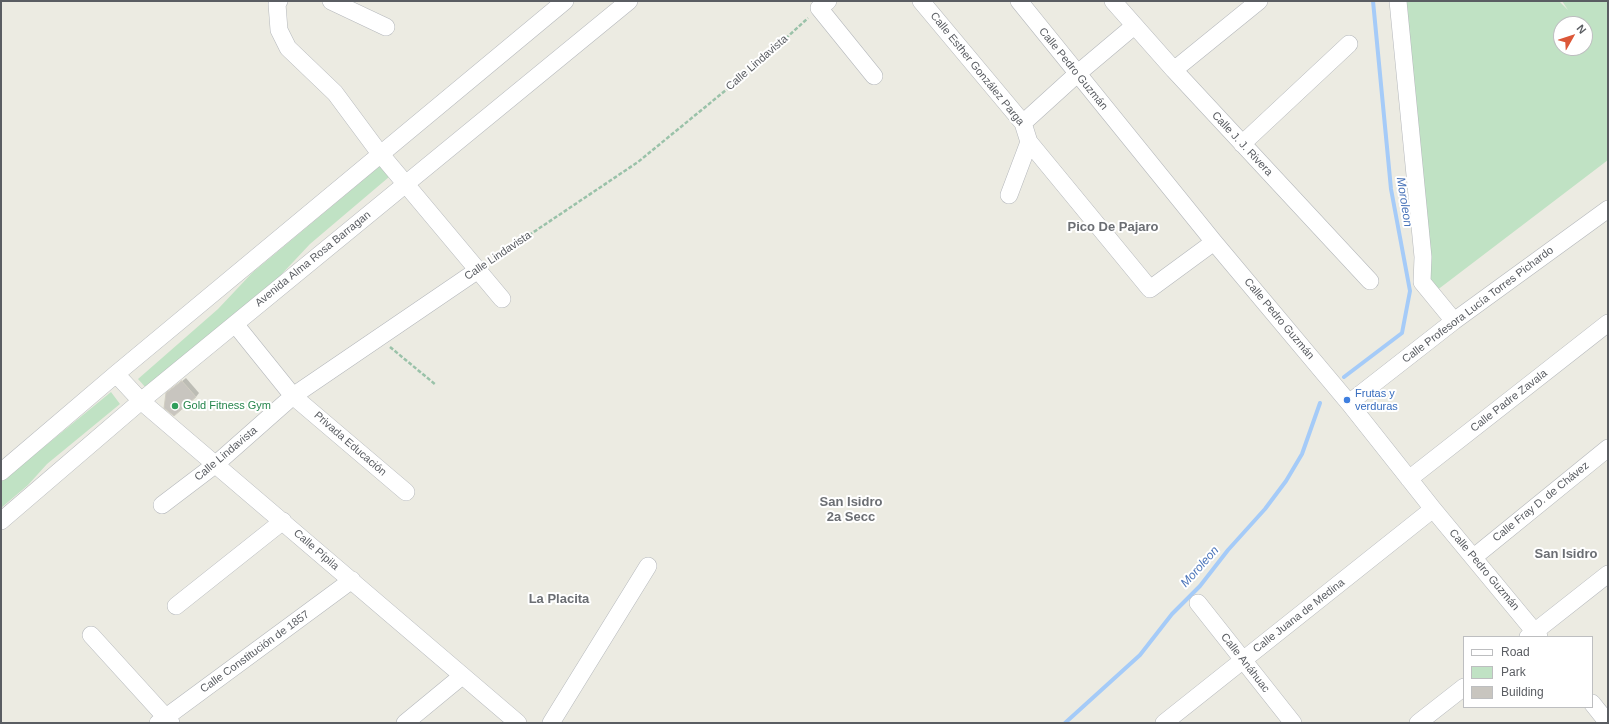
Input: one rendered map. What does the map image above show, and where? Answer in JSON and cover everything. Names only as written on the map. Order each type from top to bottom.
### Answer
[{"type":"street","points":[[332,1],[386,27]]},
{"type":"street","points":[[1,472],[116,374],[565,1]]},
{"type":"street","name":"Avenida Alma Rosa Barragan","points":[[1,521],[141,401],[629,1]]},
{"type":"street","name":"Calle Esther González Parga","points":[[921,1],[1023,123],[1030,142],[1150,289],[1214,242]]},
{"type":"street","name":"Calle Pedro Guzmán","points":[[1019,1],[1214,242],[1349,403],[1433,509],[1474,557],[1534,635]]},
{"type":"street","points":[[1174,70],[1259,1]]},
{"type":"street","points":[[1398,1],[1422,250],[1422,282],[1454,321]]},
{"type":"street","name":"Calle J. J. Rivera","points":[[1117,2],[1134,26],[1370,281]]},
{"type":"street","points":[[278,3],[279,30],[288,48],[335,93],[380,154],[502,299]]},
{"type":"street","points":[[824,5],[874,76]]},
{"type":"street","points":[[1023,123],[1077,74],[1134,26]]},
{"type":"street","points":[[1242,144],[1349,44]]},
{"type":"street","points":[[1009,195],[1030,142]]},
{"type":"street","name":"Calle Profesora Lucía Torres Pichardo","points":[[1349,403],[1454,321],[1608,209]]},
{"type":"street","name":"Calle Lindavista","points":[[162,505],[216,464],[294,396],[478,270]]},
{"type":"street","name":"Calle Padre Zavala","points":[[1409,479],[1608,323]]},
{"type":"street","name":"Privada Educación","points":[[235,324],[294,396],[406,492]]},
{"type":"street","name":"Calle Pípila","points":[[116,374],[141,401],[284,521],[518,723]]},
{"type":"street","name":"Calle Fray D. de Chávez","points":[[1474,557],[1608,448]]},
{"type":"street","name":"Calle Juana de Medina","points":[[1164,723],[1433,509]]},
{"type":"street","points":[[176,606],[284,521]]},
{"type":"street","points":[[551,723],[648,566]]},
{"type":"street","points":[[1534,635],[1608,574]]},
{"type":"street","name":"Calle Constitución de 1857","points":[[165,721],[352,580]]},
{"type":"street","name":"Calle Anáhuac","points":[[1198,603],[1293,723]]},
{"type":"street","points":[[91,635],[165,721]]},
{"type":"street","points":[[405,723],[462,676]]},
{"type":"street","points":[[1418,723],[1463,688]]},
{"type":"street","points":[[1593,704],[1608,723]]},
{"type":"path","name":"Calle Lindavista","points":[[478,270],[638,162],[759,63],[824,5]]},
{"type":"path","points":[[378,338],[436,385]]},
{"type":"green space","points":[[1398,1],[1559,1],[1568,10],[1562,1],[1608,1],[1608,160],[1432,294]]},
{"type":"green space","points":[[380,166],[389,177],[310,244],[279,277],[147,389],[138,379],[218,309],[252,273]]},
{"type":"green space","points":[[111,392],[120,404],[47,464],[28,485],[1,508],[1,482]]},
{"type":"building","name":"Gold Fitness Gym","points":[[182,381],[196,397],[174,416],[164,408],[166,393]]},
{"type":"waterway","name":"Moroleon","points":[[1344,377],[1402,333],[1410,291],[1391,189],[1373,1]]},
{"type":"waterway","name":"Moroleon","points":[[1065,723],[1140,655],[1172,614],[1200,586],[1228,550],[1265,509],[1286,481],[1302,454],[1320,403]]},
{"type":"place","name":"Frutas y verduras","points":[[1347,400]]},
{"type":"place","name":"Gold Fitness Gym","points":[[175,406]]},
{"type":"district","name":"Pico De Pajaro","points":[[1113,227]]},
{"type":"district","name":"San Isidro 2a Secc","points":[[851,510]]},
{"type":"district","name":"San Isidro","points":[[1566,554]]},
{"type":"district","name":"La Placita","points":[[559,599]]}]
